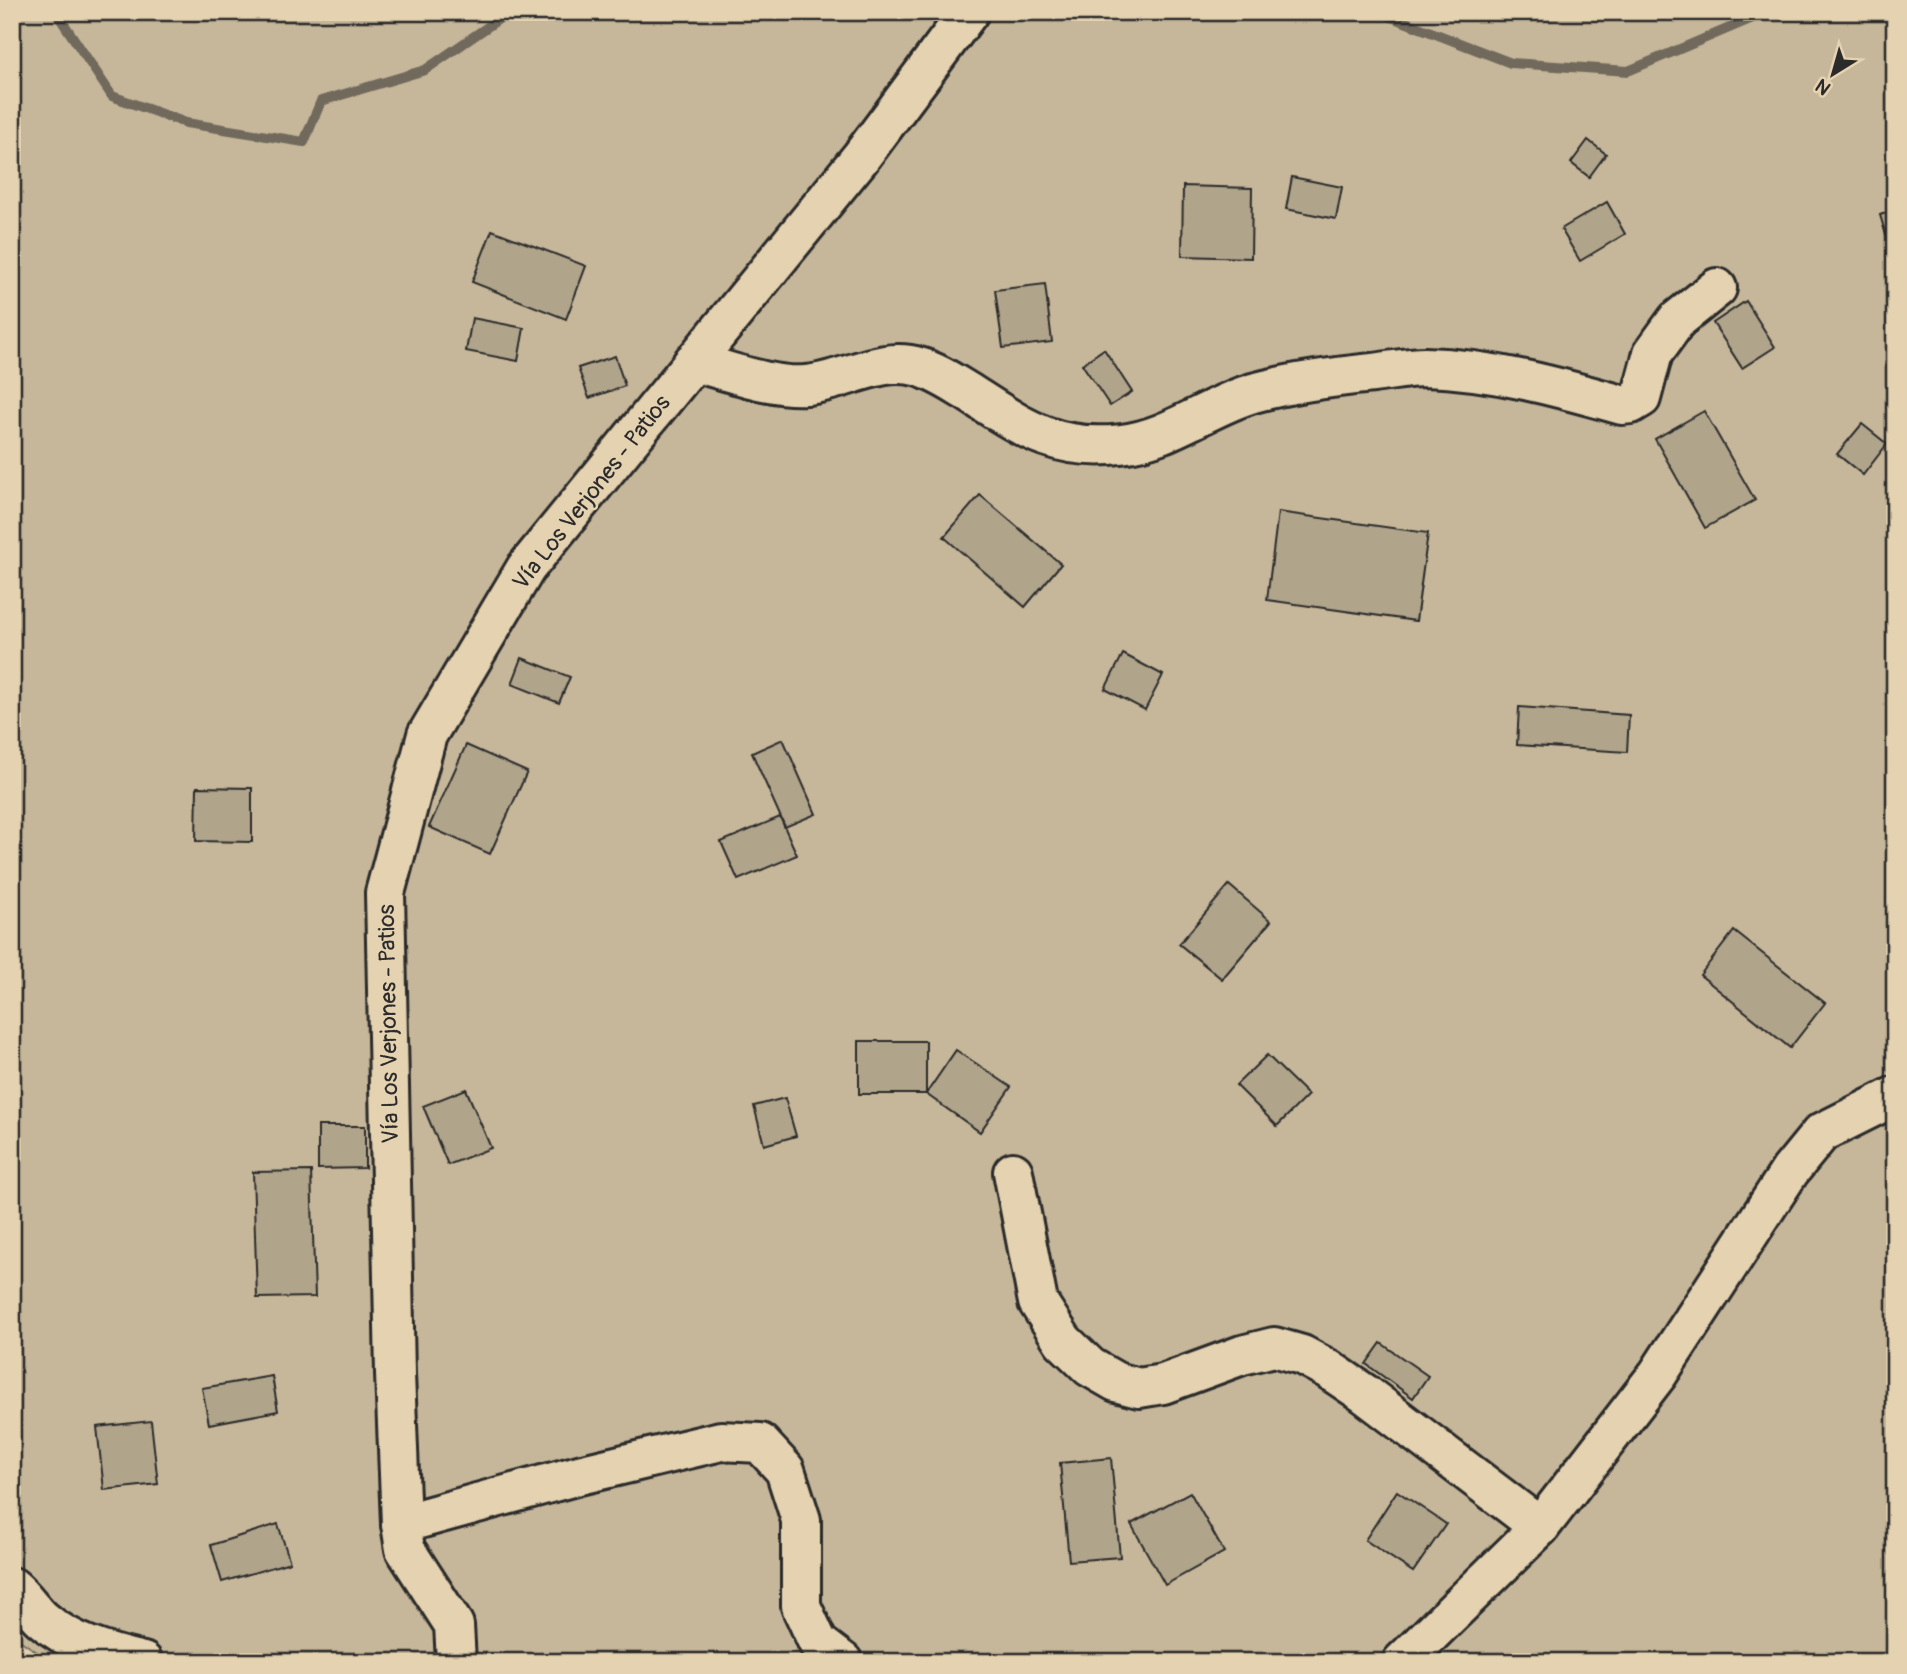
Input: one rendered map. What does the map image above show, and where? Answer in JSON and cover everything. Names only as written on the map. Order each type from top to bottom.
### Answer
[{"type":"street","name":"Vía Los Verjones - Patios","points":[[456,1662],[454,1625],[405,1549],[401,1524],[395,1374],[385,893],[427,735],[526,568],[861,157],[969,12]]},
{"type":"street","points":[[693,362],[775,383],[807,386],[897,363],[920,366],[1049,439],[1082,446],[1124,444],[1162,435],[1226,401],[1256,392],[1314,379],[1424,367],[1486,373],[1544,384],[1622,405],[1631,404],[1641,398],[1653,353],[1677,320],[1717,288]]},
{"type":"street","points":[[1402,1662],[1540,1527],[1658,1374],[1797,1162],[1821,1133],[1895,1096]]},
{"type":"street","points":[[1013,1172],[1038,1302],[1063,1341],[1090,1367],[1116,1382],[1139,1388],[1163,1384],[1242,1355],[1274,1347],[1302,1355],[1365,1394],[1540,1527]]},
{"type":"street","points":[[401,1524],[579,1475],[721,1441],[760,1443],[785,1470],[801,1520],[801,1606],[818,1643],[843,1662]]},
{"type":"street","points":[[12,1587],[42,1619],[65,1634],[110,1655],[143,1662]]},
{"type":"shaded area","points":[[12,12],[1895,12],[1895,1662],[52,1662],[12,1635]]},
{"type":"building","points":[[1588,140],[1606,154],[1589,177],[1571,163]]},
{"type":"building","points":[[1292,177],[1342,187],[1336,219],[1286,209]]},
{"type":"building","points":[[1183,186],[1252,188],[1251,258],[1182,256]]},
{"type":"building","points":[[1607,202],[1625,234],[1580,261],[1561,229]]},
{"type":"building","points":[[1895,210],[1895,233],[1886,235],[1880,215]]},
{"type":"building","points":[[492,230],[586,266],[566,319],[472,282]]},
{"type":"building","points":[[1045,284],[1052,342],[1003,348],[995,290]]},
{"type":"building","points":[[1746,301],[1775,347],[1742,368],[1713,323]]},
{"type":"building","points":[[472,318],[524,328],[518,361],[466,351]]},
{"type":"building","points":[[1104,349],[1132,392],[1110,406],[1082,364]]},
{"type":"building","points":[[615,356],[625,386],[589,398],[578,368]]},
{"type":"building","points":[[1704,411],[1755,500],[1705,528],[1655,439]]},
{"type":"building","points":[[1862,424],[1887,444],[1863,475],[1837,454]]},
{"type":"building","points":[[980,495],[1061,564],[1025,607],[944,537]]},
{"type":"building","points":[[1278,512],[1428,533],[1416,621],[1267,600]]},
{"type":"building","points":[[1123,654],[1163,675],[1145,710],[1105,689]]},
{"type":"building","points":[[522,658],[570,677],[559,703],[512,684]]},
{"type":"building","points":[[1519,707],[1629,715],[1627,752],[1517,745]]},
{"type":"building","points":[[783,739],[816,814],[785,827],[752,753]]},
{"type":"building","points":[[466,745],[527,772],[490,854],[429,827]]},
{"type":"building","points":[[197,787],[252,788],[252,842],[196,841]]},
{"type":"building","points":[[780,817],[797,855],[738,880],[721,842]]},
{"type":"building","points":[[1229,885],[1271,921],[1222,979],[1179,944]]},
{"type":"building","points":[[1734,931],[1825,1003],[1790,1048],[1700,975]]},
{"type":"building","points":[[859,1041],[926,1041],[926,1094],[859,1094]]},
{"type":"building","points":[[956,1050],[1011,1087],[980,1132],[926,1094]]},
{"type":"building","points":[[1267,1055],[1308,1095],[1277,1126],[1236,1085]]},
{"type":"building","points":[[466,1089],[491,1148],[448,1165],[423,1106]]},
{"type":"building","points":[[785,1098],[796,1136],[764,1145],[754,1106]]},
{"type":"building","points":[[318,1126],[365,1126],[365,1168],[318,1169]]},
{"type":"building","points":[[311,1171],[315,1297],[257,1298],[253,1172]]},
{"type":"building","points":[[1381,1343],[1428,1376],[1413,1398],[1366,1364]]},
{"type":"building","points":[[272,1376],[278,1411],[209,1424],[202,1388]]},
{"type":"building","points":[[151,1421],[158,1484],[104,1490],[97,1427]]},
{"type":"building","points":[[1111,1458],[1120,1557],[1069,1561],[1060,1463]]},
{"type":"building","points":[[1397,1491],[1446,1524],[1413,1572],[1365,1540]]},
{"type":"building","points":[[1190,1492],[1224,1552],[1165,1585],[1131,1524]]},
{"type":"building","points":[[278,1524],[290,1562],[222,1582],[211,1545]]},
{"type":"waterway","points":[[56,12],[112,96],[186,123],[304,142],[321,101],[425,70],[509,12]]},
{"type":"waterway","points":[[1379,12],[1511,63],[1628,71],[1767,12]]}]
